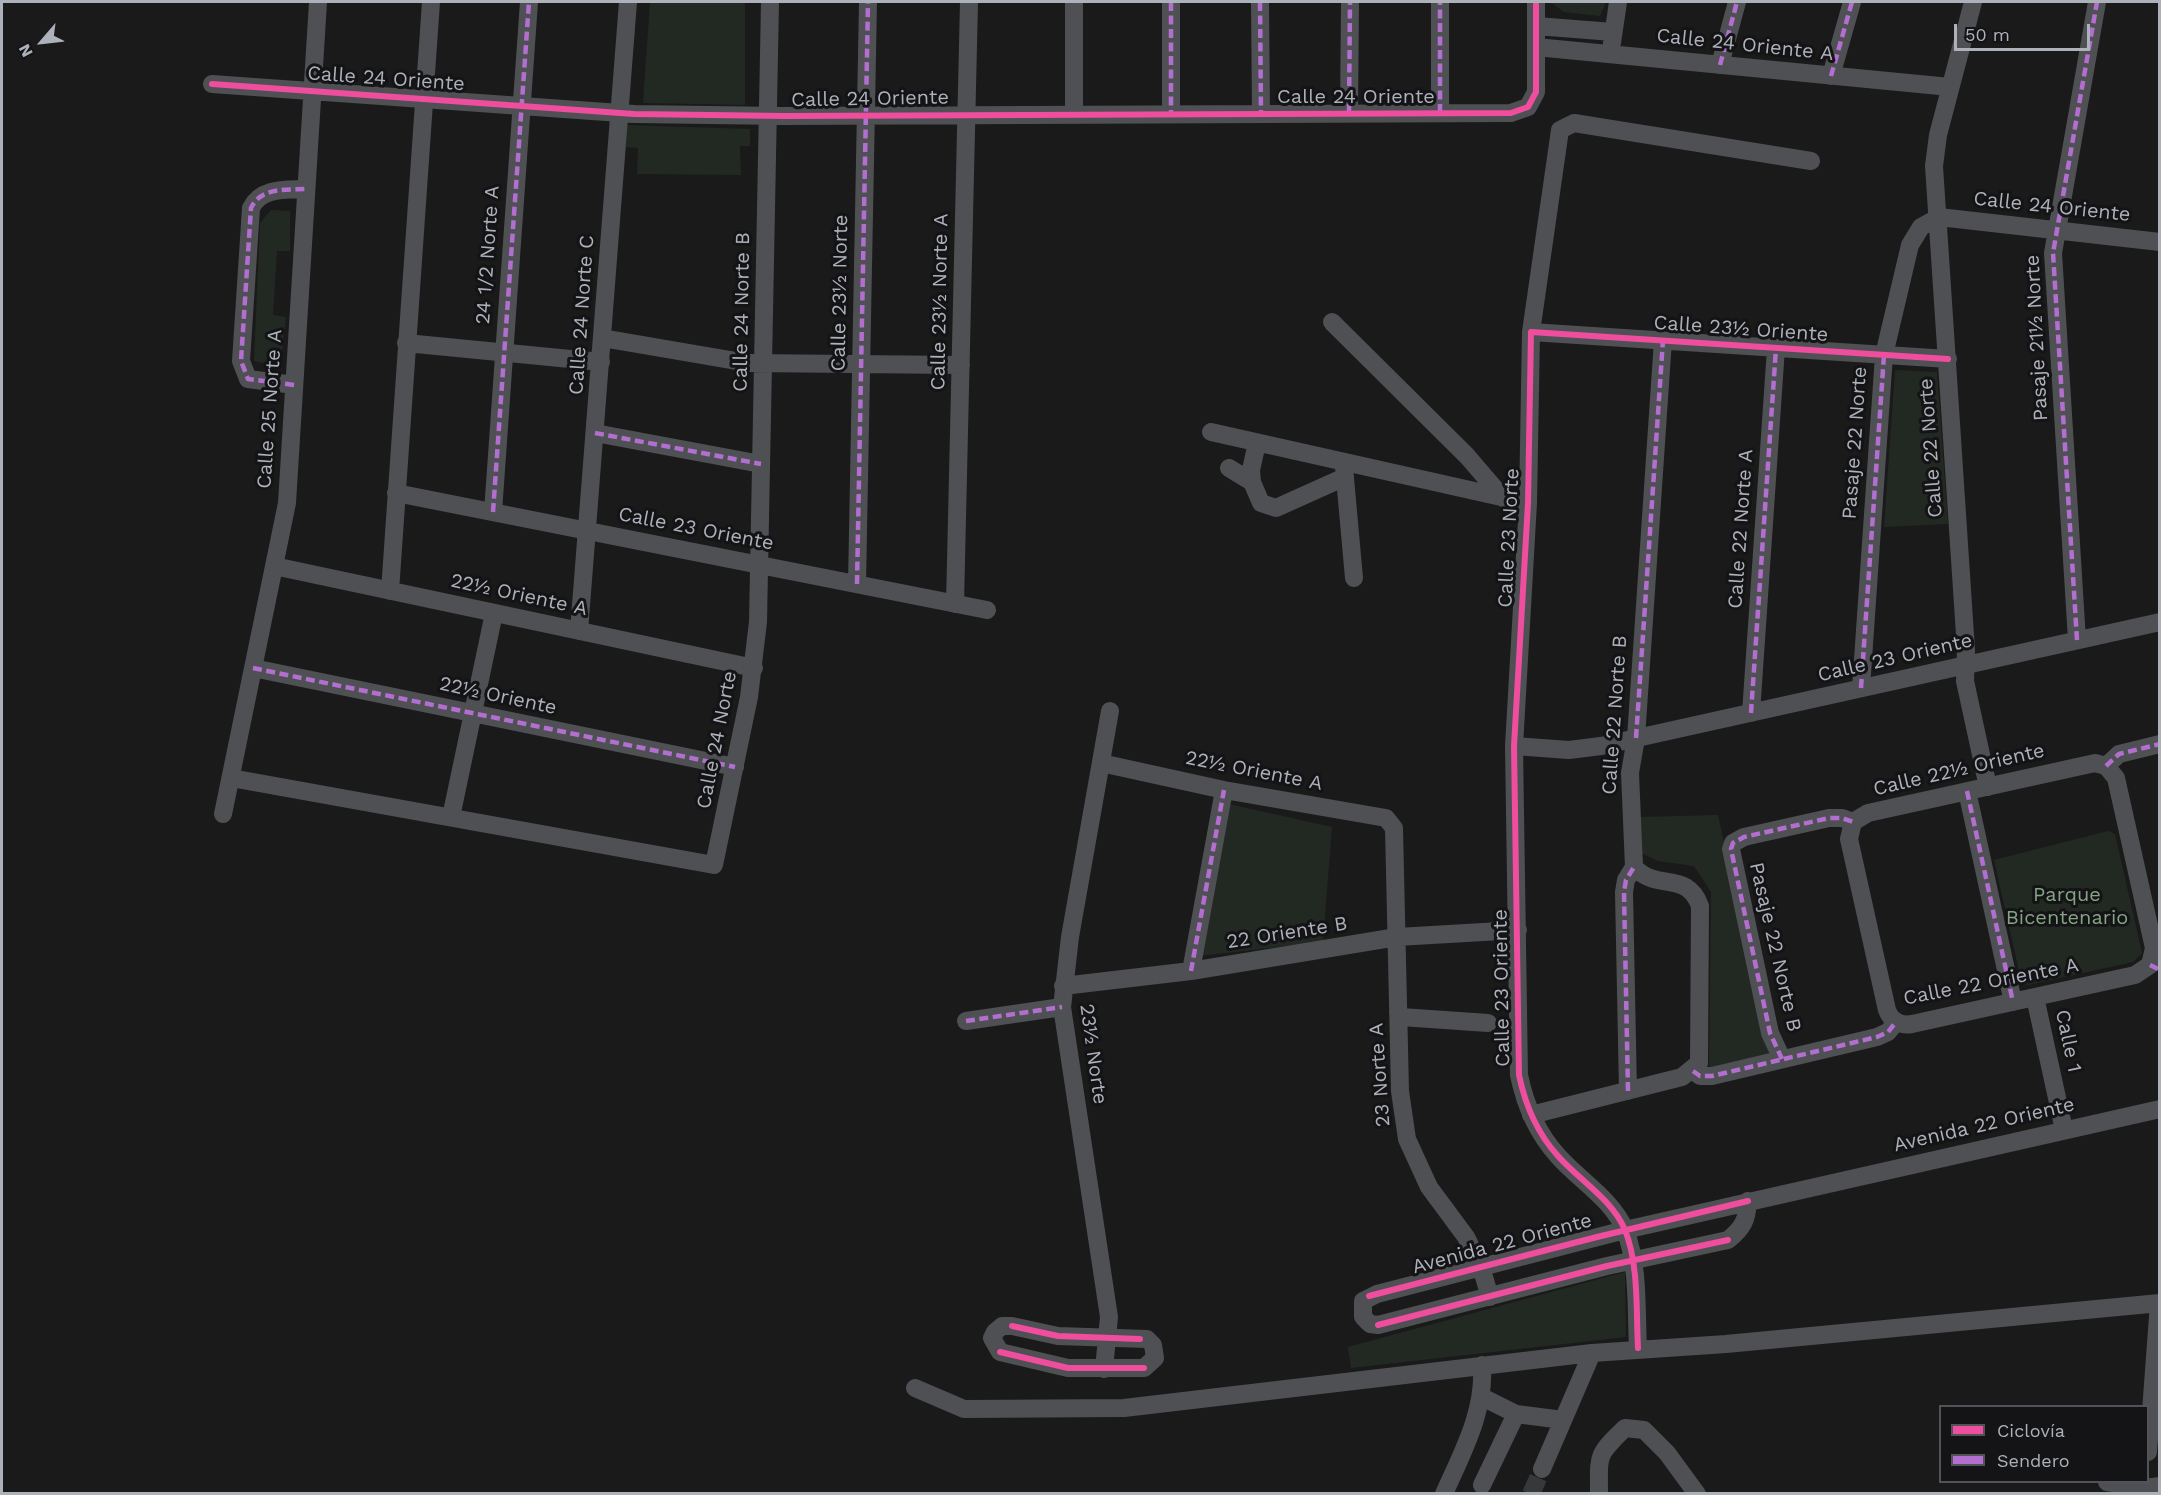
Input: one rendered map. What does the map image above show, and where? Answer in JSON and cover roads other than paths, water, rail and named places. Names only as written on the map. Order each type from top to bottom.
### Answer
[{"type":"street","name":"Calle 25 Norte A","points":[[223,814],[287,503],[318,2]]},
{"type":"street","points":[[390,591],[431,2]]},
{"type":"street","name":"24 1/2 Norte A","points":[[493,512],[529,2]]},
{"type":"street","name":"Calle 24 Norte C","points":[[579,631],[628,2]]},
{"type":"street","name":"Calle 24 Norte B","points":[[758,622],[770,2]]},
{"type":"street","name":"Calle 23½ Norte","points":[[857,584],[868,2]]},
{"type":"street","name":"Calle 23½ Norte A","points":[[955,604],[969,2]]},
{"type":"street","points":[[1074,2],[1074,113]]},
{"type":"street","points":[[1171,2],[1171,114]]},
{"type":"street","points":[[1260,2],[1260,114]]},
{"type":"street","points":[[1349,113],[1350,2]]},
{"type":"street","points":[[1440,2],[1440,113]]},
{"type":"street","points":[[1536,2],[1536,47]]},
{"type":"street","points":[[1611,54],[1612,32],[1618,2]]},
{"type":"street","points":[[1720,65],[1737,2]]},
{"type":"street","points":[[1831,76],[1852,2]]},
{"type":"street","name":"Calle 22 Norte","points":[[1973,2],[1950,87],[1935,155],[1966,665],[1965,681],[1988,787]]},
{"type":"street","name":"Pasaje 21½ Norte","points":[[2078,640],[2053,253],[2097,2]]},
{"type":"street","points":[[1536,26],[1612,32]]},
{"type":"street","name":"Calle 24 Oriente","points":[[212,84],[619,113],[768,116],[1511,113],[1528,107],[1536,92],[1536,47]]},
{"type":"street","name":"Calle 24 Oriente A","points":[[1536,47],[1950,87]]},
{"type":"street","name":"Calle 23 Norte","points":[[1514,746],[1528,504],[1531,332],[1560,130],[1574,123],[1811,161]]},
{"type":"street","points":[[294,385],[248,379],[241,361],[251,208],[255,199],[270,191],[306,189]]},
{"type":"street","name":"Calle 24 Oriente","points":[[1938,217],[2160,242]]},
{"type":"street","name":"Pasaje 22 Norte","points":[[1861,688],[1884,355],[1912,238],[1921,227],[1938,217]]},
{"type":"street","points":[[1332,322],[1467,456],[1503,498]]},
{"type":"street","name":"Calle 23½ Oriente","points":[[1531,332],[1948,360]]},
{"type":"street","points":[[603,338],[739,362],[763,364],[961,365]]},
{"type":"street","name":"Calle 22 Norte B","points":[[1628,1091],[1624,892],[1626,880],[1634,867],[1631,754],[1636,738],[1663,340]]},
{"type":"street","points":[[406,343],[601,362]]},
{"type":"street","name":"Calle 22 Norte A","points":[[1751,713],[1776,348]]},
{"type":"street","points":[[1211,432],[1344,469],[1528,504]]},
{"type":"street","points":[[595,433],[761,464]]},
{"type":"street","points":[[1257,443],[1251,470],[1252,482],[1261,503],[1276,508],[1344,469]]},
{"type":"street","points":[[1229,468],[1252,482]]},
{"type":"street","points":[[1344,469],[1354,578]]},
{"type":"street","name":"Calle 23 Oriente","points":[[396,493],[987,610]]},
{"type":"street","name":"22½ Oriente A","points":[[274,566],[754,668]]},
{"type":"street","points":[[231,778],[451,817],[494,613]]},
{"type":"street","name":"Calle 24 Norte","points":[[451,817],[714,865],[754,668],[758,622]]},
{"type":"street","name":"Calle 23 Oriente","points":[[1638,1348],[1633,1260],[1625,1230],[1611,1208],[1557,1156],[1531,1116],[1519,1074],[1514,746],[1569,750],[1636,738],[2160,622]]},
{"type":"street","name":"22½ Oriente","points":[[253,668],[735,768]]},
{"type":"street","name":"23½ Norte","points":[[1104,1369],[1109,1317],[1062,1007],[1063,986],[1110,711]]},
{"type":"street","name":"Calle 22½ Oriente","points":[[1733,843],[1744,837],[1829,818],[1842,818],[1853,822],[1868,813],[2095,763],[2106,766],[2119,754],[2160,744]]},
{"type":"street","name":"22½ Oriente A","points":[[1101,763],[1224,790],[1386,818],[1395,828]]},
{"type":"street","points":[[2106,766],[2116,778],[2154,948],[2155,968]]},
{"type":"street","points":[[1191,971],[1224,790]]},
{"type":"street","points":[[1967,791],[2013,1002]]},
{"type":"street","points":[[1853,822],[1849,838],[1887,1010],[1896,1022]]},
{"type":"street","name":"23 Norte A","points":[[1395,828],[1400,1092],[1407,1139],[1429,1186],[1466,1237],[1481,1268],[1490,1297]]},
{"type":"street","name":"Pasaje 22 Norte B","points":[[1733,843],[1731,855],[1770,1033],[1782,1059]]},
{"type":"street","points":[[1531,1116],[1682,1077],[1693,1071],[1699,1063],[1700,906],[1696,894],[1685,884],[1655,881],[1641,875],[1634,867]]},
{"type":"street","name":"22 Oriente B","points":[[1063,986],[1191,971],[1397,937],[1518,930]]},
{"type":"street","name":"Calle 22 Oriente A","points":[[1693,1071],[1700,1076],[1712,1076],[1877,1037],[1888,1032],[1896,1022],[1912,1024],[2135,975],[2155,968]]},
{"type":"street","name":"Calle 1","points":[[2035,997],[2064,1130]]},
{"type":"street","points":[[966,1021],[1062,1007]]},
{"type":"street","points":[[1398,1012],[1401,1017],[1488,1023]]},
{"type":"street","name":"Avenida 22 Oriente","points":[[1748,1202],[1747,1218],[1742,1228],[1728,1240],[1633,1260],[1378,1325],[1370,1324],[1363,1317],[1363,1301],[1369,1296],[1625,1230],[2064,1130],[2160,1109]]},
{"type":"street","points":[[915,1388],[964,1409],[1124,1408],[1638,1348],[1726,1344],[2159,1303],[2149,1438]]},
{"type":"street","points":[[1002,1326],[1012,1326],[1058,1336],[1108,1339],[1147,1339],[1153,1345],[1155,1358],[1144,1368],[1068,1368],[1000,1352],[992,1338],[1002,1326]]},
{"type":"street","points":[[1542,1468],[1592,1353]]},
{"type":"street","points":[[1444,1494],[1472,1430],[1482,1397],[1482,1365]]},
{"type":"street","points":[[1482,1397],[1516,1414],[1563,1420]]},
{"type":"street","points":[[1482,1485],[1516,1414]]},
{"type":"street","points":[[1599,1494],[1599,1460],[1603,1449],[1625,1428],[1644,1430],[1667,1453],[1697,1494]]},
{"type":"street","points":[[2115,1483],[2148,1487]]},
{"type":"tunnel","points":[[1531,1494],[1542,1469]]},
{"type":"park label","name":"Parque Bicentenario","points":[[2067,906]]}]
